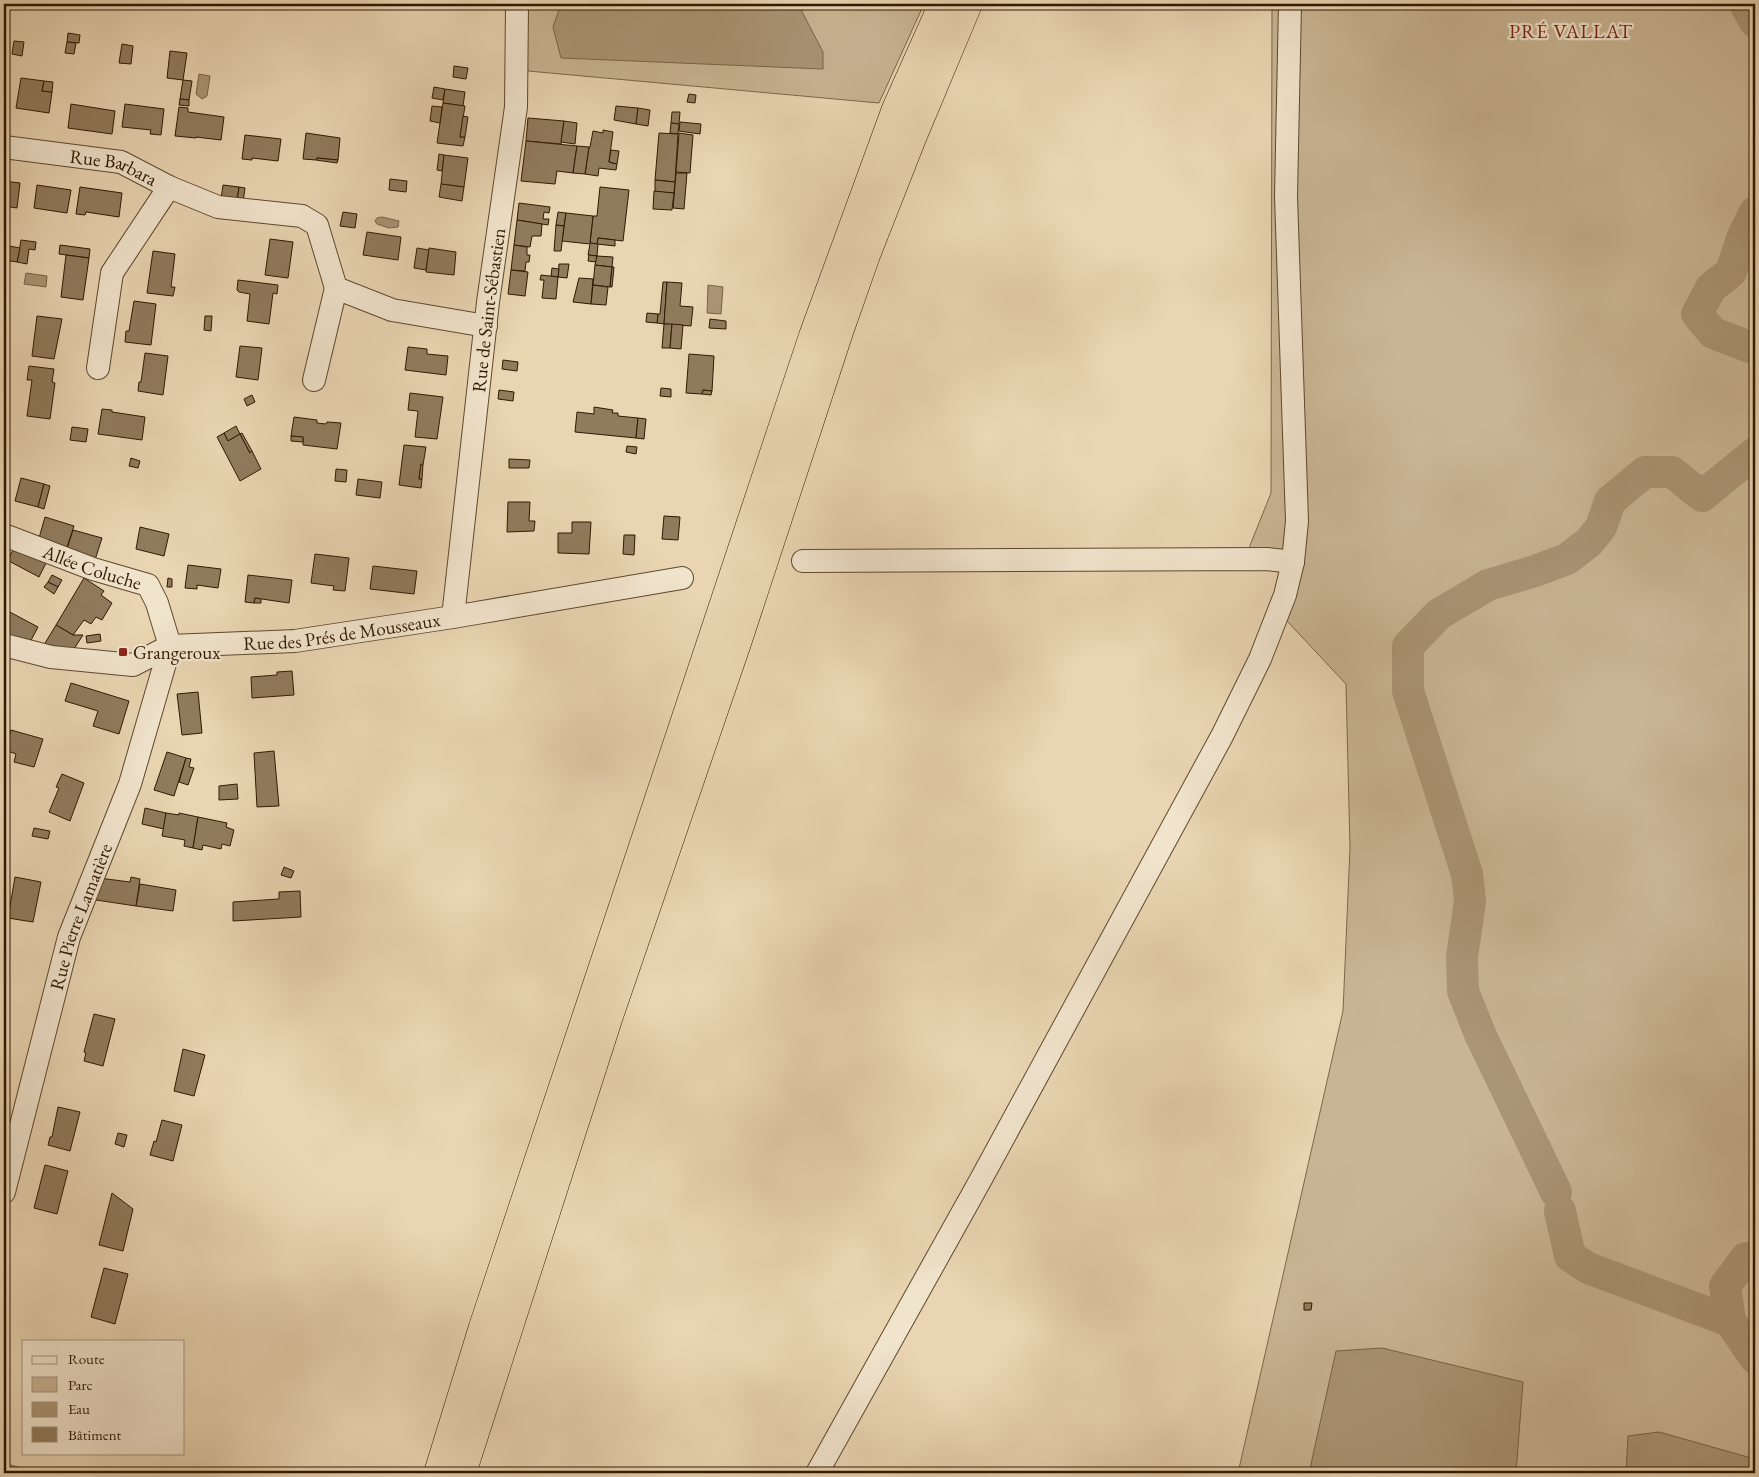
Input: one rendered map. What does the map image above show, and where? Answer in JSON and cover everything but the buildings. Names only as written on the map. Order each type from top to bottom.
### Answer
[{"type":"highway","points":[[438,1473],[486,1318],[813,336],[896,109],[943,4]]},
{"type":"highway","points":[[462,1473],[609,1016],[734,651],[839,332],[866,255],[927,100],[968,4]]},
{"type":"highway","points":[[432,1473],[450,1433]]},
{"type":"street","name":"Rue de Saint-Sébastien","points":[[453,617],[486,326],[516,107],[517,4]]},
{"type":"street","points":[[816,1473],[980,1181],[1222,736],[1260,659],[1285,595],[1293,562],[1297,521],[1286,196],[1290,4]]},
{"type":"street","name":"Rue Barbara","points":[[4,147],[121,162],[169,187],[218,207],[302,216],[317,225],[336,288]]},
{"type":"street","points":[[98,368],[112,273],[169,187]]},
{"type":"street","points":[[314,380],[336,288],[392,310],[486,326]]},
{"type":"street","name":"Allée Coluche","points":[[4,535],[93,569],[148,585],[157,603],[170,646]]},
{"type":"street","points":[[803,561],[1267,558],[1293,562]]},
{"type":"street","name":"Rue des Prés de Mousseaux","points":[[4,645],[51,657],[133,665],[170,646],[295,641],[453,617],[682,578]]},
{"type":"street","name":"Rue Pierre Lamatière","points":[[4,1192],[69,937],[130,784],[170,646]]},
{"type":"green space","points":[[532,4],[924,4],[879,103],[528,71],[524,27],[525,19]]},
{"type":"green space","points":[[1272,4],[1755,4],[1755,1473],[1238,1473],[1343,1011],[1350,848],[1346,684],[1272,605],[1283,554],[1249,548],[1271,493]]},
{"type":"green space","points":[[4,1463],[38,1473],[4,1473]]},
{"type":"water","points":[[561,4],[798,4],[823,52],[823,69],[561,58],[553,27]]},
{"type":"water","points":[[199,74],[210,76],[207,96],[202,99],[196,94]]},
{"type":"water","points":[[382,217],[399,221],[398,227],[389,228],[377,224],[375,221],[377,218]]},
{"type":"water","points":[[26,273],[47,276],[46,287],[24,284]]},
{"type":"water","points":[[708,285],[723,287],[721,314],[707,313]]},
{"type":"water","points":[[1382,1348],[1523,1382],[1516,1473],[1309,1473],[1336,1351]]},
{"type":"water","points":[[1659,1432],[1755,1459],[1755,1473],[1626,1473],[1628,1436]]},
{"type":"waterway","points":[[1745,4],[1755,22]]},
{"type":"waterway","points":[[1755,212],[1743,236],[1731,272],[1711,288],[1697,314],[1713,333],[1755,349]]},
{"type":"waterway","points":[[1556,1192],[1480,1034],[1463,991],[1462,957],[1470,901],[1467,874],[1408,691],[1408,646],[1439,614],[1488,585],[1567,559],[1589,542],[1601,527],[1610,501],[1645,472],[1672,472],[1702,496],[1755,453]]},
{"type":"waterway","points":[[1560,1211],[1570,1256],[1588,1268],[1730,1321]]},
{"type":"waterway","points":[[1746,1258],[1725,1286],[1730,1321],[1755,1358]]},
{"type":"place","name":"Grangeroux","points":[[123,652]]},
{"type":"district","name":"PRÉ VALLAT","points":[[1571,31]]}]
